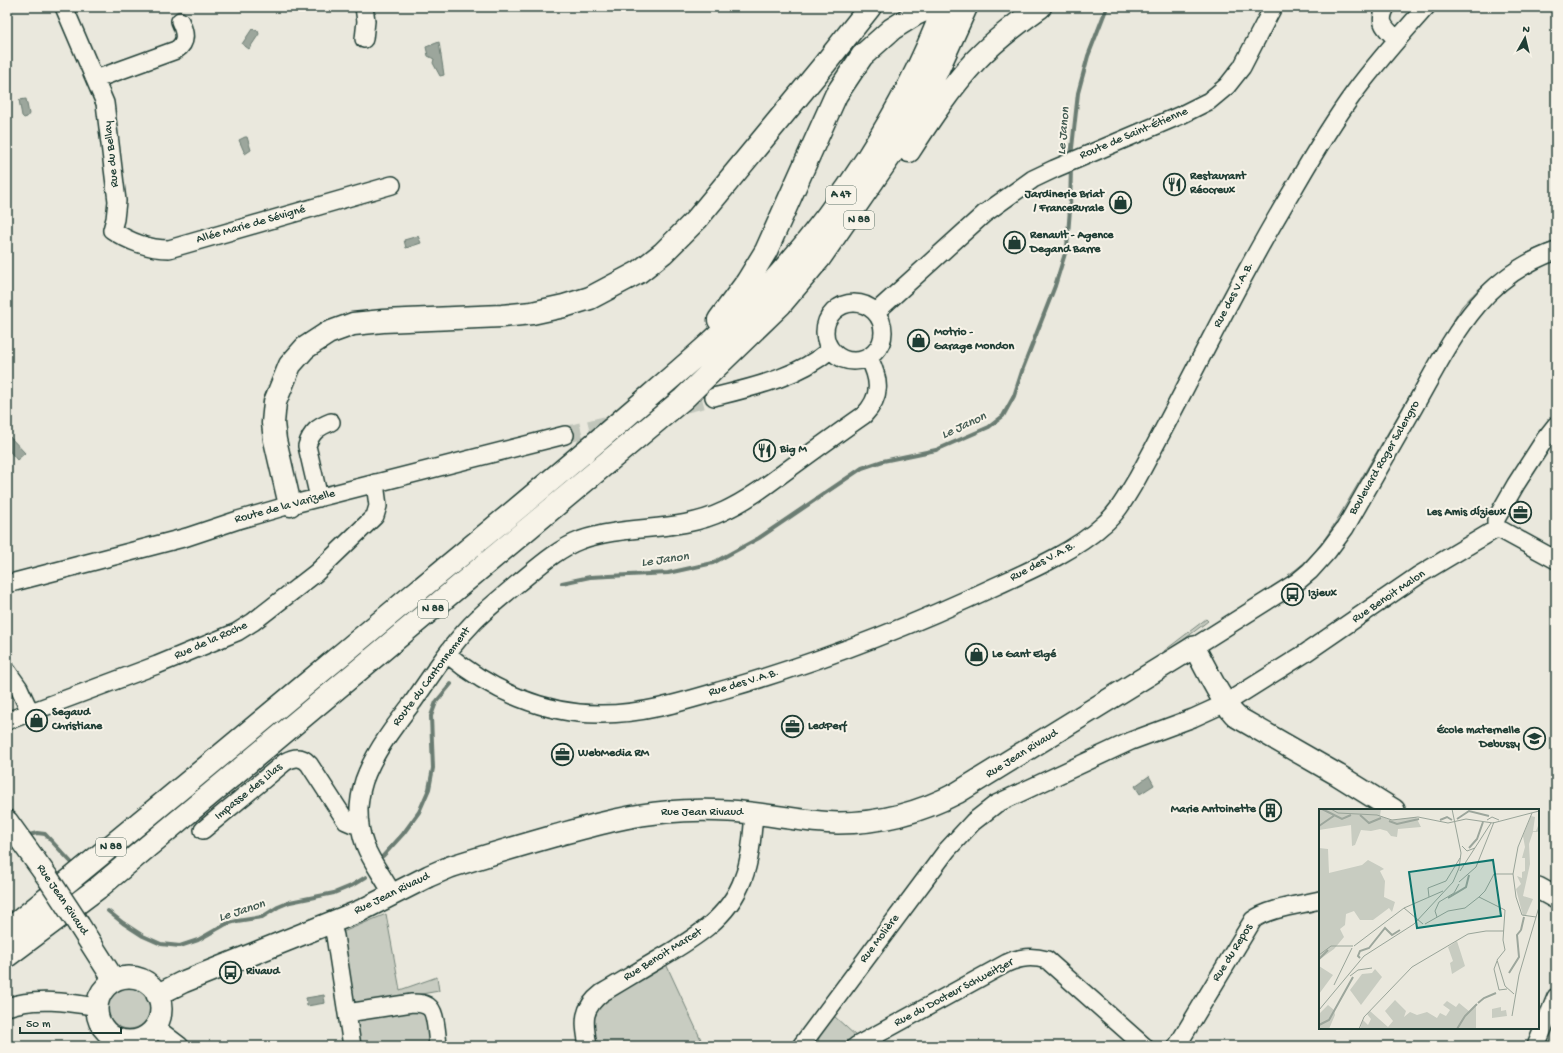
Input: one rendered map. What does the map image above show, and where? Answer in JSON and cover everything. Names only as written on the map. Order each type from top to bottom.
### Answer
[{"type":"highway","points":[[290,505],[275,440],[273,423],[275,402],[290,365],[305,348],[328,333],[353,324],[383,321],[502,316],[532,313],[564,306],[590,298],[639,272],[663,253],[697,219],[870,7]]},
{"type":"highway","name":"A 47","points":[[698,355],[762,293],[821,224],[875,145],[898,106],[918,68],[944,7]]},
{"type":"highway","name":"A 47","points":[[819,259],[895,149],[937,71],[966,7]]},
{"type":"highway","name":"N 88","points":[[7,956],[98,888],[683,399],[781,304],[819,259],[844,240],[892,176],[940,104],[976,60],[1021,20],[1040,7]]},
{"type":"highway","points":[[698,355],[713,328],[747,282],[766,251],[836,94],[862,56],[892,29],[923,10]]},
{"type":"highway","name":"N 88","points":[[7,930],[97,858],[506,519],[698,355]]},
{"type":"main road","points":[[1194,647],[1232,713],[1243,721],[1338,775],[1392,809]]},
{"type":"main road","name":"Rue Jean Rivaud","points":[[157,995],[183,982],[360,911],[450,867],[605,822],[665,812],[730,811],[818,822],[858,822],[902,814],[942,801],[1015,758],[1194,647]]},
{"type":"main road","name":"Rue Jean Rivaud","points":[[7,821],[79,924],[114,980]]},
{"type":"main road","points":[[1539,889],[1556,898]]},
{"type":"main road","points":[[124,977],[134,977],[151,986],[157,995],[160,1002],[161,1011],[155,1027],[148,1035],[139,1040],[118,1040],[102,1027],[98,1017],[97,1007],[99,996],[105,987],[114,980],[124,977]]},
{"type":"street","name":"Rue du Bellay","points":[[64,7],[105,103],[117,201],[112,230]]},
{"type":"street","points":[[364,7],[366,21],[364,39]]},
{"type":"street","name":"Route de Saint-Étienne","points":[[876,312],[984,214],[1033,179],[1210,101],[1227,86],[1242,67],[1273,7]]},
{"type":"street","points":[[1386,7],[1382,18],[1383,23],[1397,40]]},
{"type":"street","name":"Rue des V.A.B.","points":[[447,654],[473,674],[509,694],[533,704],[568,711],[600,714],[629,713],[664,707],[751,682],[858,646],[951,607],[1030,570],[1079,543],[1104,525],[1122,504],[1241,280],[1284,203],[1324,137],[1354,93],[1382,56],[1426,7]]},
{"type":"street","points":[[96,79],[181,47],[185,36],[180,20]]},
{"type":"street","name":"Allée Marie de Sévigné","points":[[112,230],[129,240],[160,249],[169,249],[392,185]]},
{"type":"street","name":"Boulevard Roger Salengro","points":[[1194,647],[1282,593],[1310,571],[1328,551],[1345,528],[1465,319],[1493,288],[1510,274],[1529,262],[1556,251]]},
{"type":"street","points":[[848,303],[863,304],[876,312],[881,319],[883,336],[881,345],[869,358],[861,361],[844,360],[836,356],[830,350],[824,331],[826,321],[831,313],[839,306],[848,303]]},
{"type":"street","points":[[714,397],[772,381],[815,361],[830,350]]},
{"type":"street","name":"Route du Cantonnement","points":[[393,895],[363,844],[360,824],[361,790],[373,760],[388,736],[447,654],[471,625],[496,602],[561,550],[580,540],[607,533],[676,526],[700,521],[724,511],[753,495],[864,415],[872,407],[877,398],[877,382],[869,358]]},
{"type":"street","points":[[319,498],[307,446],[310,437],[316,429],[331,422]]},
{"type":"street","points":[[1556,425],[1545,439],[1516,484],[1496,519],[1496,529],[1503,531],[1556,560]]},
{"type":"street","name":"Route de la Varizelle","points":[[7,584],[186,537],[290,505],[565,435]]},
{"type":"street","name":"Rue de la Roche","points":[[7,721],[220,640],[253,622],[316,572],[353,539],[375,516],[378,506],[375,483]]},
{"type":"street","name":"Rue Benoit Malon","points":[[1226,703],[1304,654],[1419,575],[1496,529]]},
{"type":"street","points":[[7,671],[19,688],[30,712]]},
{"type":"street","name":"Rue Molière","points":[[801,1046],[937,862],[960,834],[978,817],[996,804],[1131,741],[1193,718],[1226,703]]},
{"type":"street","name":"Impasse des Lilas","points":[[203,830],[285,762],[298,758],[305,759],[309,764],[346,820],[353,824],[360,824]]},
{"type":"street","name":"Rue Benoit Marcet","points":[[588,1046],[585,1022],[587,1010],[592,1001],[602,993],[688,942],[707,928],[723,913],[736,896],[743,879],[748,860],[754,814]]},
{"type":"street","name":"Rue du Repos","points":[[1177,1046],[1253,920],[1268,912],[1319,900]]},
{"type":"street","points":[[331,923],[334,933],[352,1046]]},
{"type":"street","name":"Rue du Docteur Schweitzer","points":[[856,1046],[1007,963],[1017,958],[1028,956],[1047,960],[1052,963],[1144,1046]]},
{"type":"street","points":[[1536,1046],[1556,997]]},
{"type":"street","points":[[7,1007],[18,1003],[36,1000],[97,1007]]},
{"type":"street","points":[[346,1013],[412,1003],[422,1003],[430,1008],[434,1014],[438,1046]]},
{"type":"street","points":[[155,1027],[180,1046]]},
{"type":"shaded area","points":[[252,29],[258,31],[259,34],[249,49],[242,44]]},
{"type":"shaded area","points":[[439,42],[444,75],[440,76],[433,63],[434,59],[428,56],[426,47]]},
{"type":"shaded area","points":[[26,99],[29,114],[24,118],[22,116],[19,100]]},
{"type":"shaded area","points":[[247,137],[251,150],[245,154],[239,140]]},
{"type":"shaded area","points":[[418,236],[421,243],[406,248],[404,240]]},
{"type":"shaded area","points":[[1556,241],[1556,244],[1505,270],[1343,519],[1307,564],[1290,577],[1288,575],[1310,557],[1333,526],[1462,306],[1483,285],[1505,267],[1529,252]]},
{"type":"shaded area","points":[[10,437],[25,453],[17,460],[7,448],[7,439]]},
{"type":"shaded area","points":[[1206,619],[1208,621],[1165,654],[1164,651]]},
{"type":"shaded area","points":[[1149,776],[1154,785],[1140,794],[1135,786]]},
{"type":"shaded area","points":[[386,914],[400,990],[437,977],[439,991],[358,1004],[354,1001],[343,932]]},
{"type":"shaded area","points":[[666,964],[704,1046],[595,1046],[591,1024],[599,1004]]},
{"type":"shaded area","points":[[125,987],[133,987],[141,990],[147,996],[150,1008],[147,1020],[141,1026],[133,1029],[125,1029],[117,1026],[111,1020],[108,1012],[108,1004],[111,996],[117,990]]},
{"type":"shaded area","points":[[324,995],[325,1003],[307,1006],[306,998]]},
{"type":"shaded area","points":[[418,1010],[426,1013],[432,1046],[359,1046],[356,1025],[359,1020]]},
{"type":"shaded area","points":[[834,1016],[857,1037],[839,1046],[818,1046],[819,1036]]},
{"type":"waterway","name":"Le Janon","points":[[1071,157],[1078,93],[1088,56],[1107,7]]},
{"type":"waterway","name":"Le Janon","points":[[562,583],[590,577],[668,573],[713,563],[759,538],[862,468],[883,461],[936,450],[989,427],[1003,416],[1014,396],[1023,368],[1055,286],[1067,247],[1071,166]]},
{"type":"waterway","name":"Le Janon","points":[[383,856],[403,834],[419,812],[429,789],[433,768],[431,716],[436,702],[451,684]]},
{"type":"waterway","name":"Le Janon","points":[[29,835],[37,833],[45,834],[71,862]]},
{"type":"waterway","name":"Le Janon","points":[[108,911],[143,936],[161,944],[180,946],[198,940],[226,924],[262,917],[278,907],[290,902],[334,893],[351,886],[366,877]]},
{"type":"tunnel","points":[[565,435],[714,397]]},
{"type":"place","name":"Restaurant Réocreux","points":[[1174,184]]},
{"type":"place","name":"Jardinerie Briat / FranceRurale","points":[[1120,202]]},
{"type":"place","name":"Renault - Agence Degand Barre","points":[[1014,243]]},
{"type":"place","name":"Motrio - Garage Mondon","points":[[918,340]]},
{"type":"place","name":"Big M","points":[[764,450]]},
{"type":"place","name":"Les Amis dÍzieux","points":[[1521,513]]},
{"type":"place","name":"Izieux","points":[[1293,594]]},
{"type":"place","name":"Le Gant Elgé","points":[[976,655]]},
{"type":"place","name":"Segaud Christiane","points":[[36,720]]},
{"type":"place","name":"LedPerf","points":[[793,727]]},
{"type":"place","name":"École maternelle Debussy","points":[[1535,738]]},
{"type":"place","name":"WebMedia RM","points":[[562,754]]},
{"type":"place","name":"Marie Antoinette","points":[[1271,810]]},
{"type":"place","name":"Rivaud","points":[[230,972]]}]
